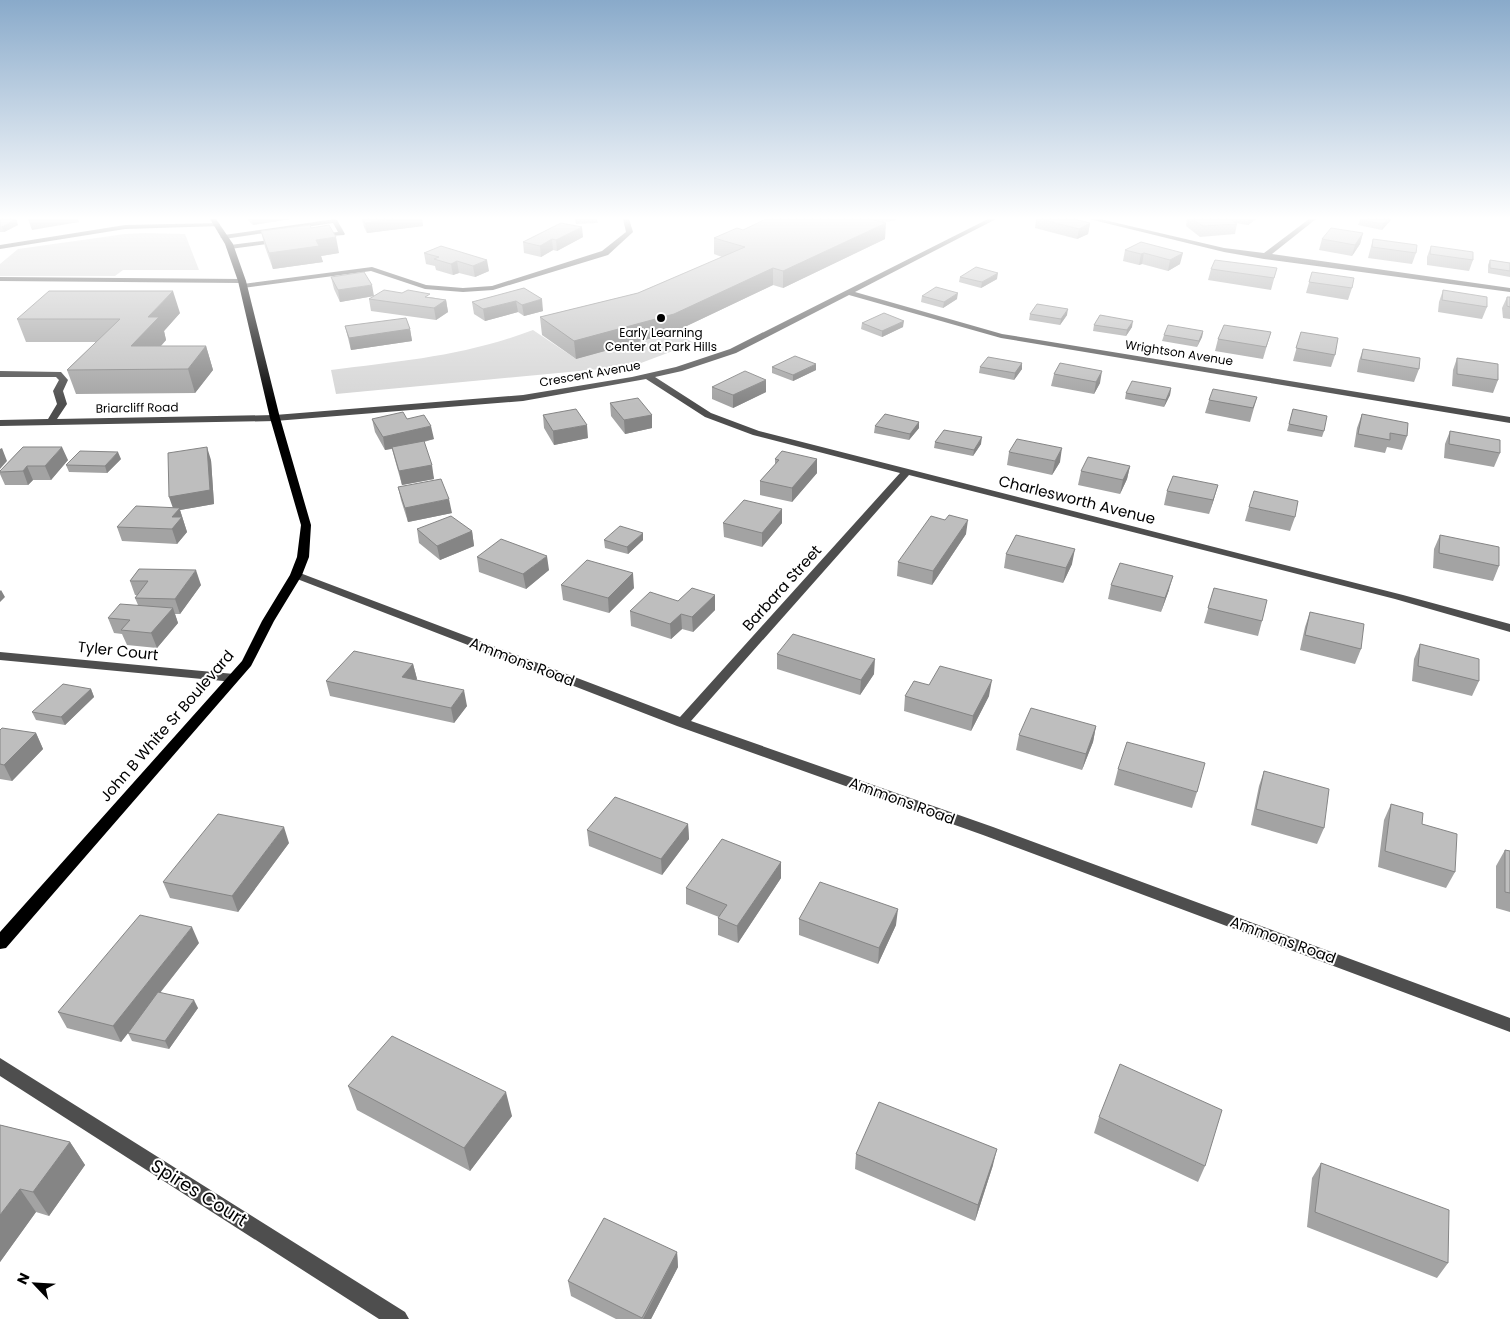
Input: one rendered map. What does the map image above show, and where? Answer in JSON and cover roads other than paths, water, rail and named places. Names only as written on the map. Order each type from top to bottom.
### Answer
[{"type":"main road","name":"John B White Sr Boulevard","points":[[0,943],[247,662],[268,621],[296,575],[303,557],[306,525],[275,418],[241,281]]},
{"type":"street","points":[[82,287],[89,281]]},
{"type":"street","points":[[142,281],[242,284],[272,281]]},
{"type":"street","points":[[177,288],[184,281]]},
{"type":"street","points":[[407,281],[426,287],[463,290],[493,288],[517,281]]},
{"type":"street","name":"Crescent Avenue","points":[[275,418],[523,398],[648,377],[733,351],[873,281]]},
{"type":"street","points":[[1442,281],[1510,290]]},
{"type":"street","name":"Wrightson Avenue","points":[[849,293],[1001,336],[1510,420]]},
{"type":"street","points":[[0,374],[58,374],[64,380],[58,391],[62,404],[51,422]]},
{"type":"street","name":"Charlesworth Avenue","points":[[648,377],[708,415],[756,433],[1389,595],[1510,628]]},
{"type":"street","name":"Briarcliff Road","points":[[0,423],[275,418]]},
{"type":"street","name":"Barbara Street","points":[[682,723],[905,472]]},
{"type":"street","name":"Ammons Road","points":[[296,575],[682,723],[988,831],[1510,1025]]},
{"type":"street","name":"Tyler Court","points":[[0,656],[234,678]]},
{"type":"street","name":"Spires Court","points":[[0,1066],[398,1319]]},
{"type":"place","name":"Early Learning Center at Park Hills","points":[[661,318]]}]
